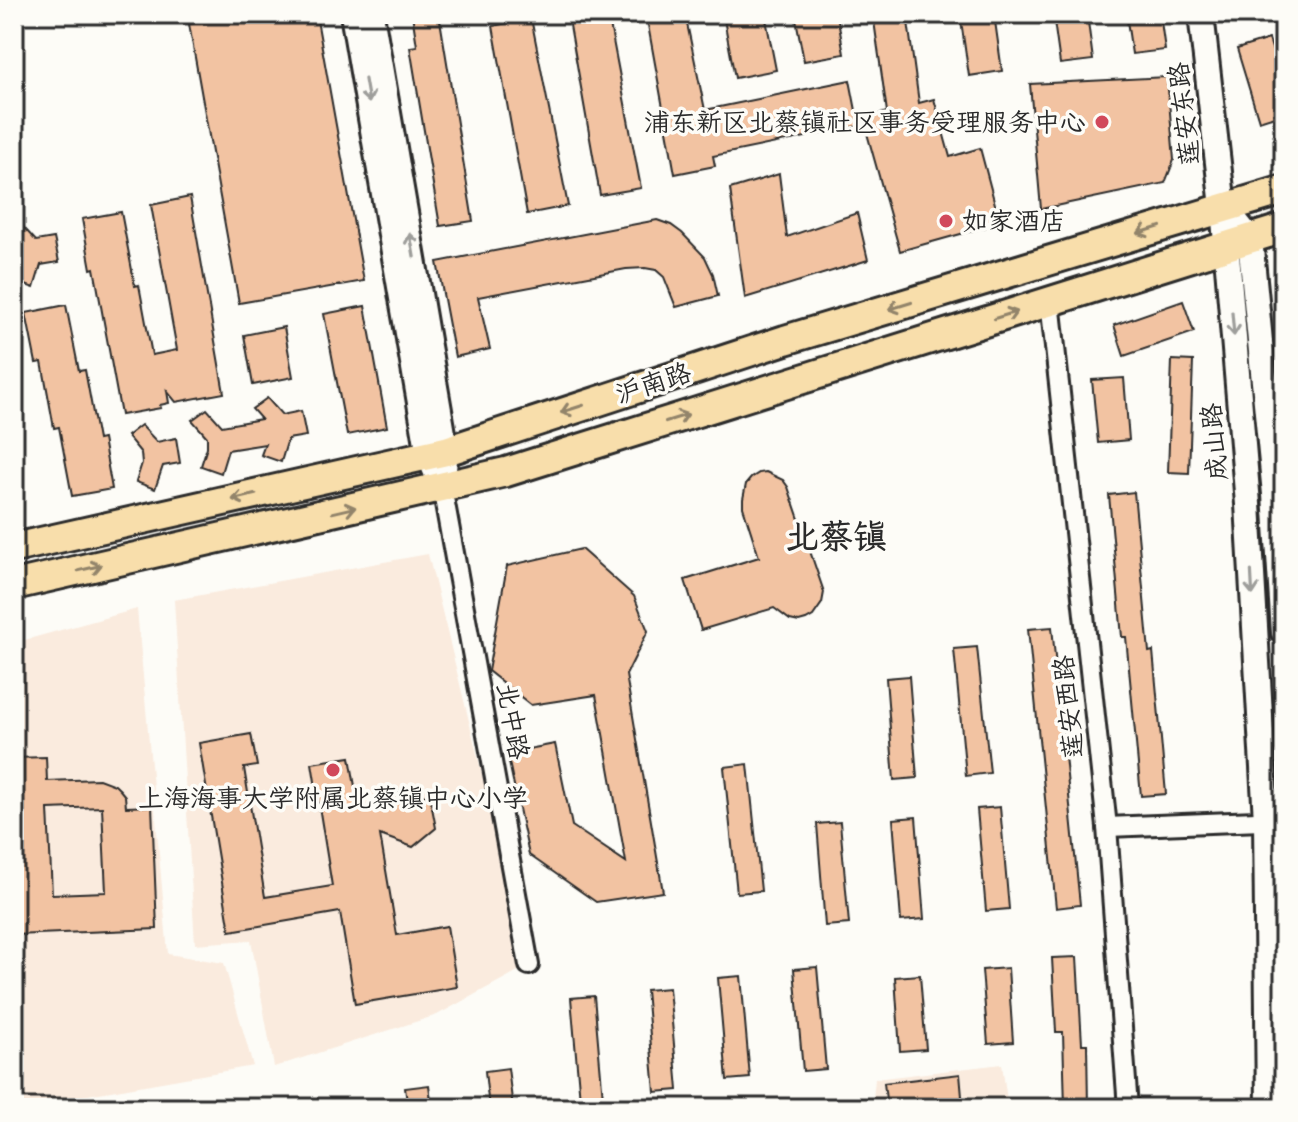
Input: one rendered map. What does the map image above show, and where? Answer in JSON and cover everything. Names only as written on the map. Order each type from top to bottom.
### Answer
[{"type":"main road","name":"北中路","points":[[353,14],[438,453]]},
{"type":"main road","name":"北中路","points":[[371,14],[442,487]]},
{"type":"main road","name":"莲安东路","points":[[1201,14],[1223,207]]},
{"type":"main road","name":"沪南路","points":[[14,548],[438,453],[785,340],[1284,190]]},
{"type":"main road","name":"成山路","points":[[1223,207],[1238,242],[1275,494],[1284,632]]},
{"type":"main road","name":"沪南路","points":[[14,585],[506,472],[1284,228]]},
{"type":"main road","name":"成山路","points":[[1238,242],[1248,504],[1275,820],[1269,1108]]},
{"type":"street","name":"莲安西路","points":[[1050,301],[1107,827],[1128,1108]]},
{"type":"street","name":"北中路","points":[[442,487],[529,965]]},
{"type":"street","points":[[1107,827],[1275,820]]},
{"type":"shaded area","name":"上海海事大学附属北蔡镇中心小学","points":[[428,554],[529,965],[437,1015],[274,1067],[251,940],[195,944],[174,600]]},
{"type":"shaded area","points":[[137,609],[168,954],[224,963],[253,1066],[14,1108],[14,643]]},
{"type":"shaded area","points":[[1002,1064],[1008,1108],[872,1108],[875,1079]]},
{"type":"building","points":[[245,14],[316,14],[364,281],[239,303],[189,24]]},
{"type":"building","points":[[412,14],[439,14],[473,221],[440,226],[410,47],[417,46]]},
{"type":"building","points":[[568,14],[608,14],[641,188],[600,195]]},
{"type":"building","points":[[646,14],[685,14],[705,110],[850,80],[859,126],[713,156],[715,166],[675,174]]},
{"type":"building","points":[[723,14],[765,14],[776,70],[735,78]]},
{"type":"building","points":[[795,14],[837,14],[844,54],[804,61]]},
{"type":"building","points":[[873,14],[907,14],[919,103],[934,99],[950,157],[980,148],[1000,223],[900,251],[863,119],[887,112]]},
{"type":"building","points":[[960,14],[994,14],[1002,71],[969,76]]},
{"type":"building","points":[[1053,14],[1087,14],[1093,60],[1060,64]]},
{"type":"building","points":[[1126,14],[1160,14],[1165,50],[1132,54]]},
{"type":"building","points":[[531,18],[568,206],[527,214],[493,26]]},
{"type":"building","points":[[1269,39],[1284,86],[1284,113],[1259,121],[1237,49]]},
{"type":"building","name":"浦东新区北蔡镇社区事务受理服务中心","points":[[1167,77],[1174,160],[1165,183],[1041,209],[1030,84]]},
{"type":"building","points":[[779,174],[787,237],[857,213],[868,260],[745,298],[730,189]]},
{"type":"building","points":[[190,197],[224,393],[176,402],[167,391],[169,403],[160,405],[161,408],[121,415],[82,219],[121,212],[152,355],[177,350],[151,205]]},
{"type":"building","points":[[14,217],[36,241],[54,238],[59,262],[41,265],[34,288],[14,281],[20,252],[14,245]]},
{"type":"building","points":[[657,220],[682,233],[705,257],[718,296],[676,307],[664,277],[656,270],[645,268],[478,297],[490,349],[455,357],[437,262]]},
{"type":"building","points":[[1183,301],[1194,332],[1124,356],[1114,325]]},
{"type":"building","points":[[66,305],[79,371],[85,370],[98,440],[103,439],[112,489],[72,496],[59,427],[54,428],[42,362],[36,363],[26,313]]},
{"type":"building","points":[[365,306],[387,427],[347,435],[324,314]]},
{"type":"building","points":[[284,327],[293,377],[253,385],[244,335]]},
{"type":"building","points":[[1172,360],[1193,361],[1189,473],[1168,472]]},
{"type":"building","points":[[1124,378],[1129,440],[1098,443],[1092,380]]},
{"type":"building","points":[[267,398],[282,415],[301,411],[306,436],[288,439],[281,462],[261,455],[265,444],[228,450],[221,473],[201,466],[207,437],[192,420],[207,409],[222,426],[261,419],[252,409]]},
{"type":"building","points":[[141,425],[157,442],[176,438],[180,463],[163,466],[155,489],[136,482],[142,463],[141,453],[127,436]]},
{"type":"building","points":[[766,472],[783,480],[788,487],[824,592],[822,603],[813,616],[799,622],[790,620],[774,608],[701,630],[685,580],[759,557],[743,499],[746,484],[751,478]]},
{"type":"building","points":[[1134,492],[1166,794],[1141,796],[1109,495]]},
{"type":"building","points":[[581,549],[634,596],[648,631],[626,675],[663,892],[596,902],[529,855],[507,753],[555,744],[572,826],[626,862],[596,695],[531,705],[488,671],[507,566]]},
{"type":"building","points":[[1052,627],[1080,905],[1056,908],[1028,629]]},
{"type":"building","points":[[977,647],[990,773],[966,776],[954,649]]},
{"type":"building","points":[[909,676],[917,778],[894,780],[886,678]]},
{"type":"building","points":[[251,734],[257,766],[244,768],[265,897],[332,886],[312,763],[350,757],[359,810],[380,807],[401,790],[430,797],[436,828],[413,847],[380,835],[397,935],[447,926],[457,987],[355,1004],[340,912],[230,931],[199,743]]},
{"type":"building","points":[[46,757],[47,781],[99,779],[120,790],[125,796],[126,807],[152,806],[157,929],[14,935],[14,758]],"holes":[[[102,807],[106,892],[52,894],[48,809]]]},
{"type":"building","points":[[748,764],[761,891],[737,893],[724,767]]},
{"type":"building","points":[[1000,807],[1009,909],[986,911],[977,809]]},
{"type":"building","points":[[916,817],[924,919],[901,921],[893,819]]},
{"type":"building","points":[[840,822],[849,924],[825,926],[817,824]]},
{"type":"building","points":[[1077,957],[1082,1044],[1087,1044],[1088,1108],[1065,1108],[1063,1032],[1056,1032],[1052,958]]},
{"type":"building","points":[[817,967],[826,1069],[803,1071],[794,969]]},
{"type":"building","points":[[1008,968],[1013,1042],[988,1044],[982,970]]},
{"type":"building","points":[[920,975],[926,1049],[900,1051],[895,977]]},
{"type":"building","points":[[741,976],[750,1078],[727,1080],[718,978]]},
{"type":"building","points":[[669,988],[678,1090],[655,1092],[646,990]]},
{"type":"building","points":[[594,996],[603,1098],[580,1100],[571,998]]},
{"type":"building","points":[[508,1068],[513,1108],[489,1108],[485,1071]]},
{"type":"building","points":[[960,1074],[963,1108],[887,1108],[884,1083]]},
{"type":"building","points":[[429,1085],[432,1108],[408,1108],[405,1088]]},
{"type":"place","name":"浦东新区北蔡镇社区事务受理服务中心","points":[[1102,122]]},
{"type":"place","name":"如家酒店","points":[[946,221]]},
{"type":"place","name":"上海海事大学附属北蔡镇中心小学","points":[[333,770]]},
{"type":"district","name":"北蔡镇","points":[[836,536]]}]
